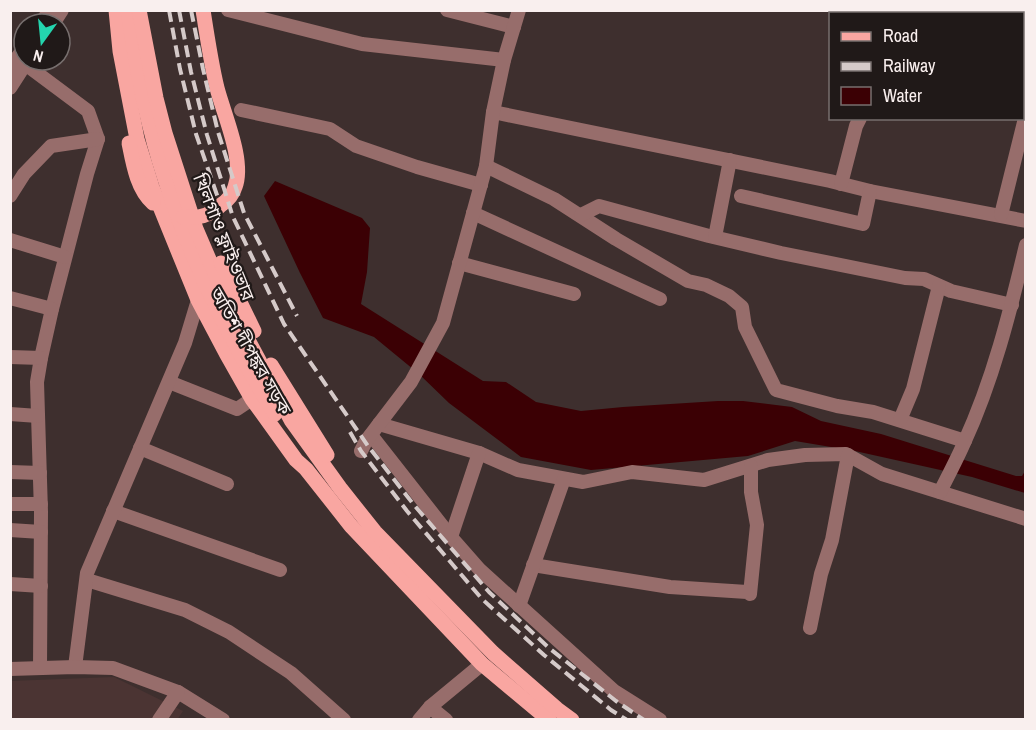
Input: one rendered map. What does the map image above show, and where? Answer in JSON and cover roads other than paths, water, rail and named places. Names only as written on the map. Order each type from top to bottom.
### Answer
[{"type":"main road","points":[[115,10],[122,104],[138,178],[147,198],[156,205],[180,216],[194,218],[212,212],[225,203],[236,185],[238,168],[216,84],[203,10]]},
{"type":"main road","name":"অতিশ দীপঙ্কর সড়ক","points":[[115,10],[120,51],[137,139],[152,187],[198,300],[252,399],[296,460],[306,469],[351,526],[549,720]]},
{"type":"main road","name":"খিলগাও ফ্লাইওভার","points":[[128,10],[142,92],[154,140],[165,180],[183,228],[230,334],[251,375],[306,469]]},
{"type":"main road","name":"খিলগাও ফ্লাইওভার","points":[[139,10],[165,133],[202,246],[227,301],[291,420],[340,488]]},
{"type":"main road","points":[[147,10],[169,118],[206,229],[216,252],[267,358],[375,532]]},
{"type":"main road","name":"অতিশ দীপঙ্কর সড়ক","points":[[340,488],[375,532],[488,659],[572,720]]},
{"type":"street","points":[[228,10],[362,44],[504,60]]},
{"type":"street","points":[[447,10],[514,27]]},
{"type":"street","points":[[361,451],[411,382],[443,323],[486,166],[493,112],[504,60],[519,10]]},
{"type":"street","points":[[10,87],[16,72]]},
{"type":"street","points":[[38,72],[88,111],[98,139],[65,257],[37,382],[41,504],[40,667]]},
{"type":"street","points":[[241,110],[330,129],[356,146],[417,167],[481,185]]},
{"type":"street","points":[[493,112],[841,183],[870,191],[1026,221]]},
{"type":"street","points":[[1001,215],[1026,114]]},
{"type":"street","points":[[841,183],[859,120]]},
{"type":"street","points":[[10,196],[24,174],[51,146],[98,139]]},
{"type":"street","points":[[715,237],[730,160]]},
{"type":"street","points":[[486,166],[581,215],[616,239],[688,281],[706,285],[729,296],[742,307],[745,327],[776,390],[837,406],[873,412],[965,441]]},
{"type":"street","points":[[741,196],[863,224],[870,191]]},
{"type":"street","points":[[581,215],[599,206],[782,253],[905,278],[924,279],[951,291],[1012,305]]},
{"type":"street","points":[[473,213],[660,299]]},
{"type":"street","points":[[10,240],[65,257]]},
{"type":"street","points":[[940,492],[965,441],[987,384],[1012,305],[1026,245]]},
{"type":"street","points":[[459,263],[574,294]]},
{"type":"street","points":[[900,420],[913,389],[939,286]]},
{"type":"street","points":[[10,298],[52,309]]},
{"type":"street","points":[[75,667],[87,573],[185,343],[198,300]]},
{"type":"street","points":[[10,357],[41,358]]},
{"type":"street","points":[[169,382],[237,409],[252,399]]},
{"type":"street","points":[[10,414],[38,416]]},
{"type":"street","points":[[375,430],[479,453],[518,470],[583,482],[632,472],[704,480],[768,460],[805,455],[848,455],[882,474],[1026,519]]},
{"type":"street","points":[[375,430],[452,537],[480,570],[614,691],[660,720]]},
{"type":"street","points":[[140,448],[227,484]]},
{"type":"street","points":[[452,537],[479,453]]},
{"type":"street","points":[[810,628],[821,574],[832,540],[848,455]]},
{"type":"street","points":[[533,565],[670,587],[750,594],[757,525],[751,492],[751,466]]},
{"type":"street","points":[[10,472],[40,473]]},
{"type":"street","points":[[519,606],[564,479]]},
{"type":"street","points":[[10,504],[41,504]]},
{"type":"street","points":[[114,511],[280,570]]},
{"type":"street","points":[[10,530],[41,532]]},
{"type":"street","points":[[87,580],[185,610],[229,632],[291,673],[344,720]]},
{"type":"street","points":[[10,584],[41,586]]},
{"type":"street","points":[[419,720],[430,707],[488,659]]},
{"type":"street","points":[[10,669],[113,668],[178,692],[222,720]]},
{"type":"street","points":[[159,720],[178,692]]},
{"type":"street","points":[[430,707],[446,720]]},
{"type":"water","points":[[275,181],[362,218],[370,228],[367,272],[361,304],[483,381],[506,382],[536,402],[581,411],[718,401],[743,401],[792,407],[821,421],[881,434],[1016,476],[1022,476],[1025,471],[1025,493],[972,477],[855,451],[795,441],[748,456],[591,470],[521,457],[449,403],[419,374],[374,337],[323,318],[264,196]]},
{"type":"railway","points":[[169,10],[180,69],[196,134],[218,198]]},
{"type":"railway","points":[[179,10],[191,72],[207,135],[233,217],[284,324],[368,446],[414,505],[489,592],[549,648],[644,720]]},
{"type":"railway","points":[[191,10],[218,132],[244,213],[297,316]]},
{"type":"railway","points":[[350,432],[361,451],[407,511],[482,599],[544,655],[611,710],[627,720]]}]
